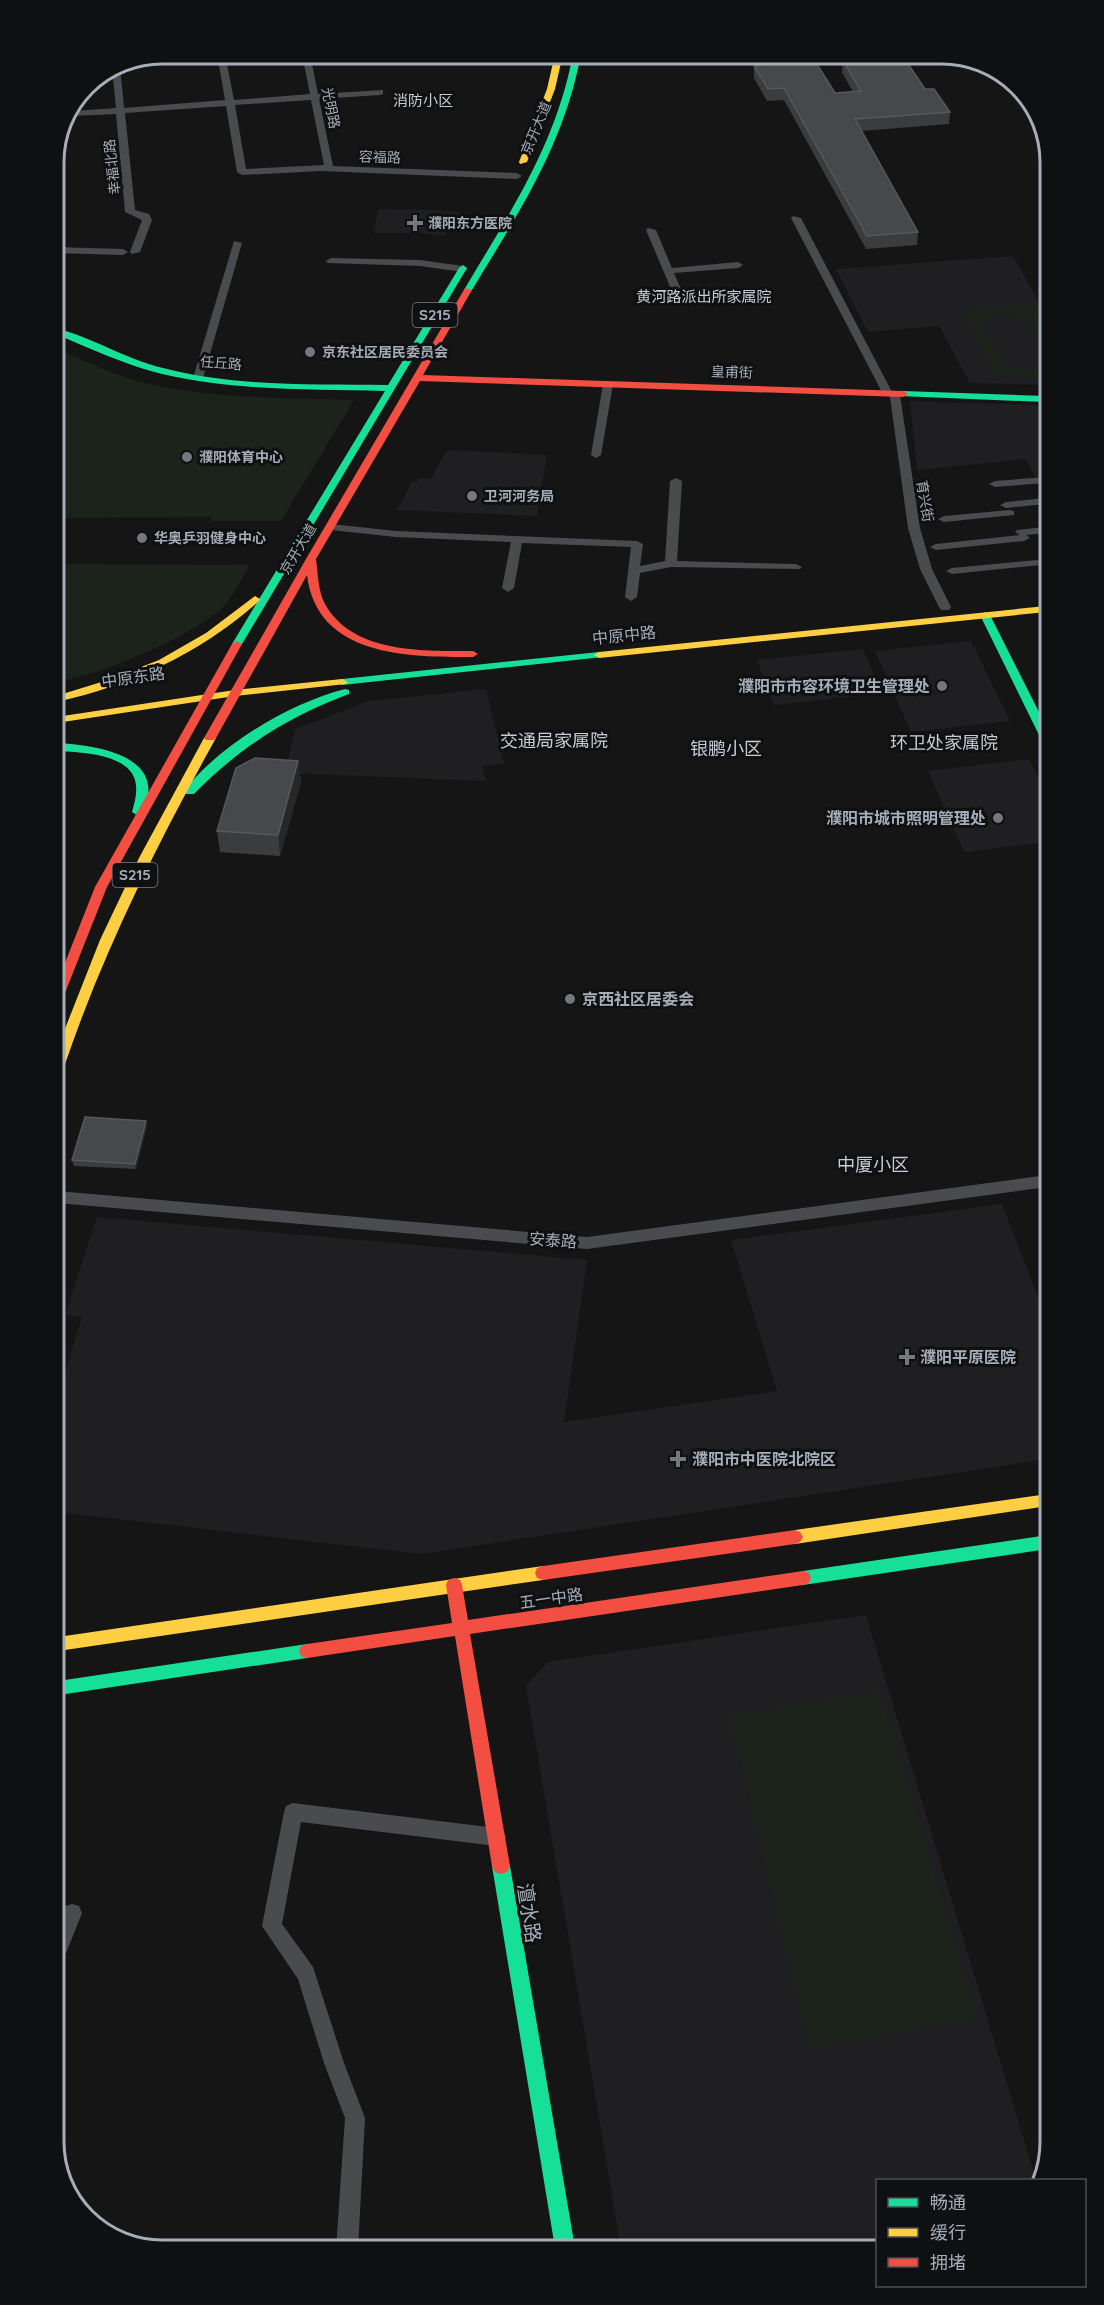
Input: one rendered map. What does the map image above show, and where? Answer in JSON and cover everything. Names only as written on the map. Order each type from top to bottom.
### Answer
[{"type":"main road","name":"京开大道","points":[[508,191],[517,176],[552,89],[558,65]]},
{"type":"main road","name":"京开大道","points":[[65,1044],[112,923],[160,827],[311,559],[530,184],[570,90],[575,65]]},
{"type":"main road","name":"京开大道","points":[[65,978],[87,919],[123,848],[214,682],[466,264]]},
{"type":"main road","name":"任丘路","points":[[65,335],[134,362],[198,378],[389,391]]},
{"type":"main road","name":"任丘路","points":[[65,341],[127,367],[188,382],[227,386],[389,391]]},
{"type":"main road","name":"皇甫街","points":[[418,378],[1040,399]]},
{"type":"main road","points":[[311,559],[317,598],[331,620],[343,630],[392,649],[418,653],[479,654]]},
{"type":"main road","points":[[65,696],[152,669],[201,644],[243,612],[286,564]]},
{"type":"main road","name":"中原中路","points":[[214,682],[1040,598]]},
{"type":"main road","name":"中原中路","points":[[206,697],[492,665],[1040,610]]},
{"type":"main road","points":[[985,615],[1040,724]]},
{"type":"main road","points":[[160,827],[203,776],[235,748],[269,724],[301,707],[345,692],[381,684],[492,665]]},
{"type":"main road","points":[[193,685],[214,682]]},
{"type":"main road","name":"中原东路","points":[[65,704],[114,696]]},
{"type":"main road","name":"中原东路","points":[[65,719],[206,697]]},
{"type":"main road","points":[[65,747],[111,754],[133,766],[139,774],[141,803],[123,848]]},
{"type":"main road","name":"五一中路","points":[[64,1643],[1040,1501]]},
{"type":"main road","name":"五一中路","points":[[64,1687],[1040,1543]]},
{"type":"main road","name":"澶水路","points":[[454,1585],[564,2240]]},
{"type":"street","points":[[223,64],[230,103]]},
{"type":"street","name":"光明路","points":[[308,64],[330,168]]},
{"type":"street","name":"幸福北路","points":[[117,76],[130,212],[146,216],[147,220],[135,252]]},
{"type":"street","points":[[78,114],[380,92]]},
{"type":"street","name":"容福路","points":[[230,103],[242,172],[330,168],[517,176]]},
{"type":"street","name":"育兴街","points":[[796,218],[891,394],[914,528],[927,568],[945,607]]},
{"type":"street","points":[[651,230],[681,301]]},
{"type":"street","points":[[198,378],[237,243]]},
{"type":"street","points":[[65,250],[123,252]]},
{"type":"street","points":[[331,261],[466,264]]},
{"type":"street","points":[[668,271],[738,265]]},
{"type":"street","points":[[596,455],[608,384]]},
{"type":"street","points":[[995,484],[1040,480]]},
{"type":"street","points":[[671,564],[676,481]]},
{"type":"street","points":[[944,519],[1040,502]]},
{"type":"street","points":[[331,527],[396,534],[637,544],[631,597]]},
{"type":"street","points":[[936,547],[1040,531]]},
{"type":"street","points":[[508,588],[517,539]]},
{"type":"street","points":[[952,572],[1039,559]]},
{"type":"street","points":[[634,570],[671,564],[796,567]]},
{"type":"street","name":"安泰路","points":[[64,1198],[587,1243],[1040,1182]]},
{"type":"street","points":[[348,2240],[355,2118],[334,2063],[306,1974],[272,1926],[293,1812],[496,1837]]},
{"type":"street","points":[[64,1933],[72,1913]]},
{"type":"shaded area","name":"濮阳东方医院","points":[[378,209],[437,210],[462,213],[444,236],[421,233],[374,233]]},
{"type":"shaded area","points":[[1013,256],[1040,304],[1040,385],[970,383],[939,326],[868,332],[836,269]]},
{"type":"shaded area","points":[[1035,305],[1040,314],[1040,339],[1028,320],[1017,315],[997,314],[982,325],[1004,362],[1021,370],[1040,367],[1040,378],[997,376],[963,310]]},
{"type":"shaded area","name":"濮阳体育中心","points":[[65,353],[122,376],[171,388],[249,397],[354,400],[281,521],[211,521],[211,517],[65,518]]},
{"type":"shaded area","points":[[910,401],[1040,405],[1040,476],[1035,477],[1025,459],[917,470]]},
{"type":"shaded area","name":"卫河河务局","points":[[447,450],[547,455],[537,516],[397,510],[412,481],[417,482],[420,478],[431,479]]},
{"type":"shaded area","points":[[65,564],[250,565],[227,602],[203,622],[141,655],[65,680]]},
{"type":"shaded area","name":"濮阳市市容环境卫生管理处","points":[[971,641],[1010,721],[911,732],[875,651]]},
{"type":"shaded area","points":[[863,649],[882,693],[774,705],[757,660]]},
{"type":"shaded area","points":[[486,689],[504,763],[482,766],[486,781],[285,773],[295,729],[369,701]]},
{"type":"shaded area","name":"濮阳市城市照明管理处","points":[[1029,759],[1040,782],[1040,843],[964,852],[928,771]]},
{"type":"shaded area","points":[[1002,1204],[1040,1302],[1040,1460],[421,1554],[64,1513],[64,1374],[82,1317],[65,1315],[97,1217],[587,1260],[564,1422],[777,1391],[731,1240]]},
{"type":"shaded area","points":[[866,1615],[1034,2174],[1032,2179],[876,2179],[876,2240],[620,2240],[526,1686],[548,1662]]},
{"type":"shaded area","points":[[880,1692],[976,2018],[811,2047],[729,1716]]},
{"type":"building","points":[[817,65],[835,93],[861,91],[846,65],[909,65],[925,89],[934,89],[950,112],[855,119],[918,232],[867,236],[784,88],[768,89],[754,66]]},
{"type":"building","points":[[255,758],[298,761],[278,835],[217,831],[236,768]]},
{"type":"building","points":[[85,1117],[146,1121],[135,1164],[72,1160]]},
{"type":"traffic: fast","points":[[468,290],[518,206],[549,147],[571,86],[575,65]]},
{"type":"traffic: fast","points":[[237,644],[463,268]]},
{"type":"traffic: fast","points":[[65,335],[135,363],[190,377],[276,386],[391,388]]},
{"type":"traffic: fast","points":[[903,394],[1040,399]]},
{"type":"traffic: fast","points":[[985,615],[1040,725]]},
{"type":"traffic: fast","points":[[342,682],[599,655]]},
{"type":"traffic: fast","points":[[190,791],[224,759],[261,731],[301,709],[345,692]]},
{"type":"traffic: fast","points":[[65,748],[111,755],[124,760],[134,768],[140,779],[142,795],[138,812]]},
{"type":"traffic: fast","points":[[803,1578],[1040,1543]]},
{"type":"traffic: fast","points":[[64,1687],[307,1651]]},
{"type":"traffic: fast","points":[[501,1866],[564,2240]]},
{"type":"traffic: slow","points":[[523,162],[551,89],[557,65]]},
{"type":"traffic: slow","points":[[65,696],[138,673],[187,650],[233,619],[255,599]]},
{"type":"traffic: slow","points":[[599,655],[1040,610]]},
{"type":"traffic: slow","points":[[65,719],[235,693],[342,682]]},
{"type":"traffic: slow","points":[[65,1045],[88,982],[125,899],[210,738]]},
{"type":"traffic: slow","points":[[795,1537],[1040,1501]]},
{"type":"traffic: slow","points":[[64,1643],[543,1573]]},
{"type":"traffic: jam","points":[[210,738],[311,559],[468,290]]},
{"type":"traffic: jam","points":[[418,378],[903,394]]},
{"type":"traffic: jam","points":[[311,559],[320,605],[332,622],[348,634],[388,649],[432,654],[473,654]]},
{"type":"traffic: jam","points":[[65,979],[101,887],[237,644]]},
{"type":"traffic: jam","points":[[543,1573],[795,1537]]},
{"type":"traffic: jam","points":[[307,1651],[803,1578]]},
{"type":"traffic: jam","points":[[454,1585],[501,1866]]},
{"type":"place","name":"濮阳东方医院","points":[[415,223]]},
{"type":"place","name":"京东社区居民委员会","points":[[310,352]]},
{"type":"place","name":"濮阳体育中心","points":[[187,457]]},
{"type":"place","name":"卫河河务局","points":[[472,496]]},
{"type":"place","name":"华奥乒羽健身中心","points":[[142,538]]},
{"type":"place","name":"濮阳市市容环境卫生管理处","points":[[942,686]]},
{"type":"place","name":"濮阳市城市照明管理处","points":[[998,818]]},
{"type":"place","name":"京西社区居委会","points":[[570,999]]},
{"type":"place","name":"濮阳平原医院","points":[[907,1357]]},
{"type":"place","name":"濮阳市中医院北院区","points":[[678,1459]]},
{"type":"district","name":"消防小区","points":[[423,101]]},
{"type":"district","name":"黄河路派出所家属院","points":[[704,297]]},
{"type":"district","name":"交通局家属院","points":[[554,741]]},
{"type":"district","name":"环卫处家属院","points":[[944,743]]},
{"type":"district","name":"银鹏小区","points":[[726,749]]},
{"type":"district","name":"中厦小区","points":[[873,1165]]}]
